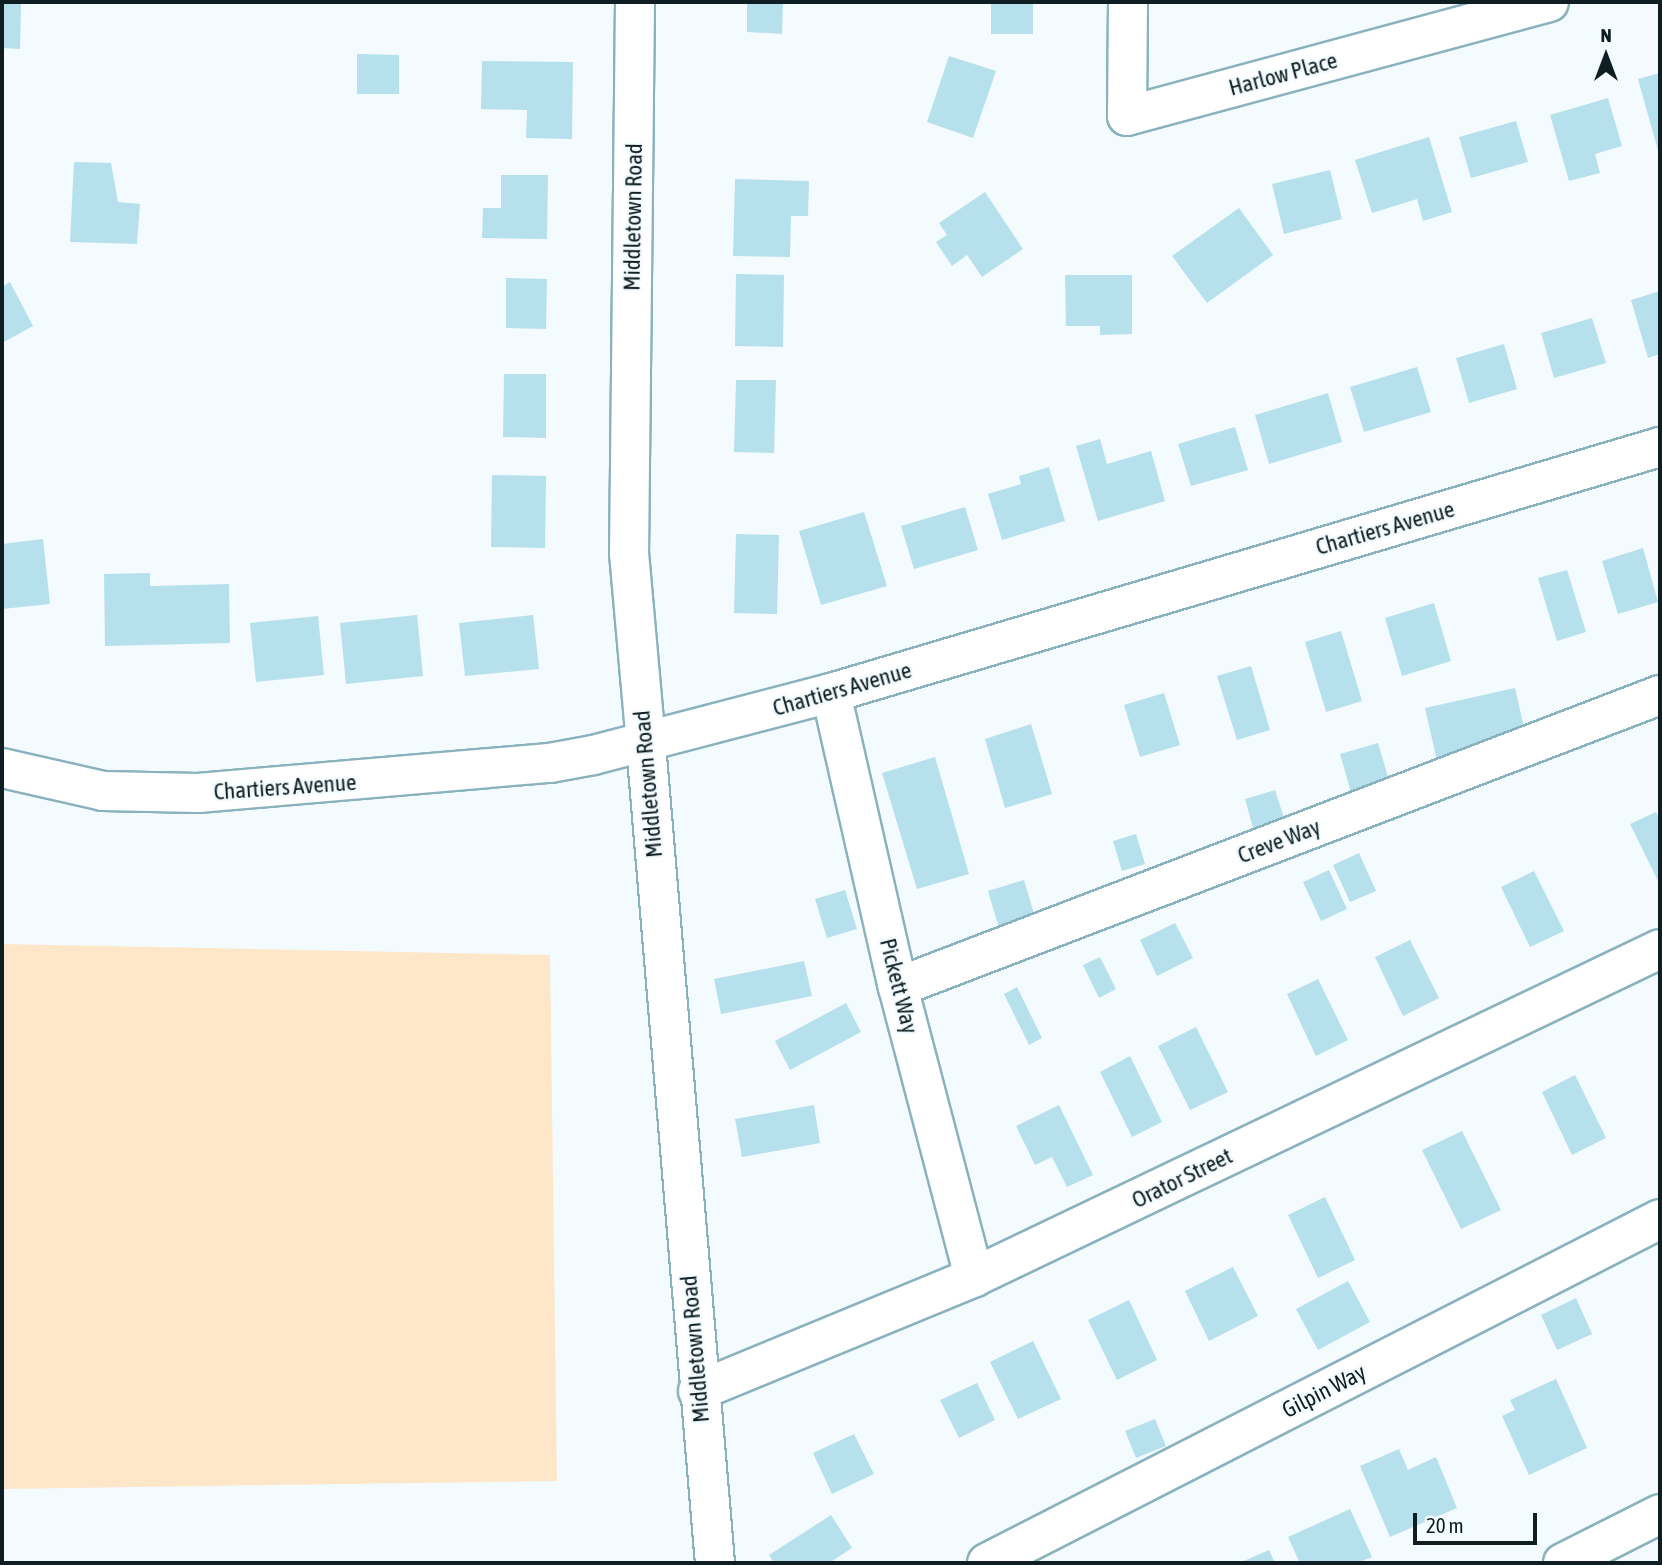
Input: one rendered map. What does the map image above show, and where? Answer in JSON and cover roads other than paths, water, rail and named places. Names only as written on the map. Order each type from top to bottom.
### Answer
[{"type":"street","name":"Middletown Road","points":[[635,2],[629,553],[698,1391],[715,1563]]},
{"type":"street","name":"Harlow Place","points":[[1128,2],[1127,116],[1549,2]]},
{"type":"street","name":"Chartiers Avenue","points":[[2,768],[103,791],[248,792],[550,763],[646,745],[831,693],[1660,447]]},
{"type":"street","name":"Pickett Way","points":[[831,693],[898,987],[974,1277]]},
{"type":"street","name":"Creve Way","points":[[898,987],[1660,695]]},
{"type":"street","name":"Orator Street","points":[[698,1391],[974,1277],[1660,949]]},
{"type":"street","name":"Gilpin Way","points":[[987,1563],[1660,1219]]},
{"type":"street","points":[[1563,1563],[1660,1514]]}]
